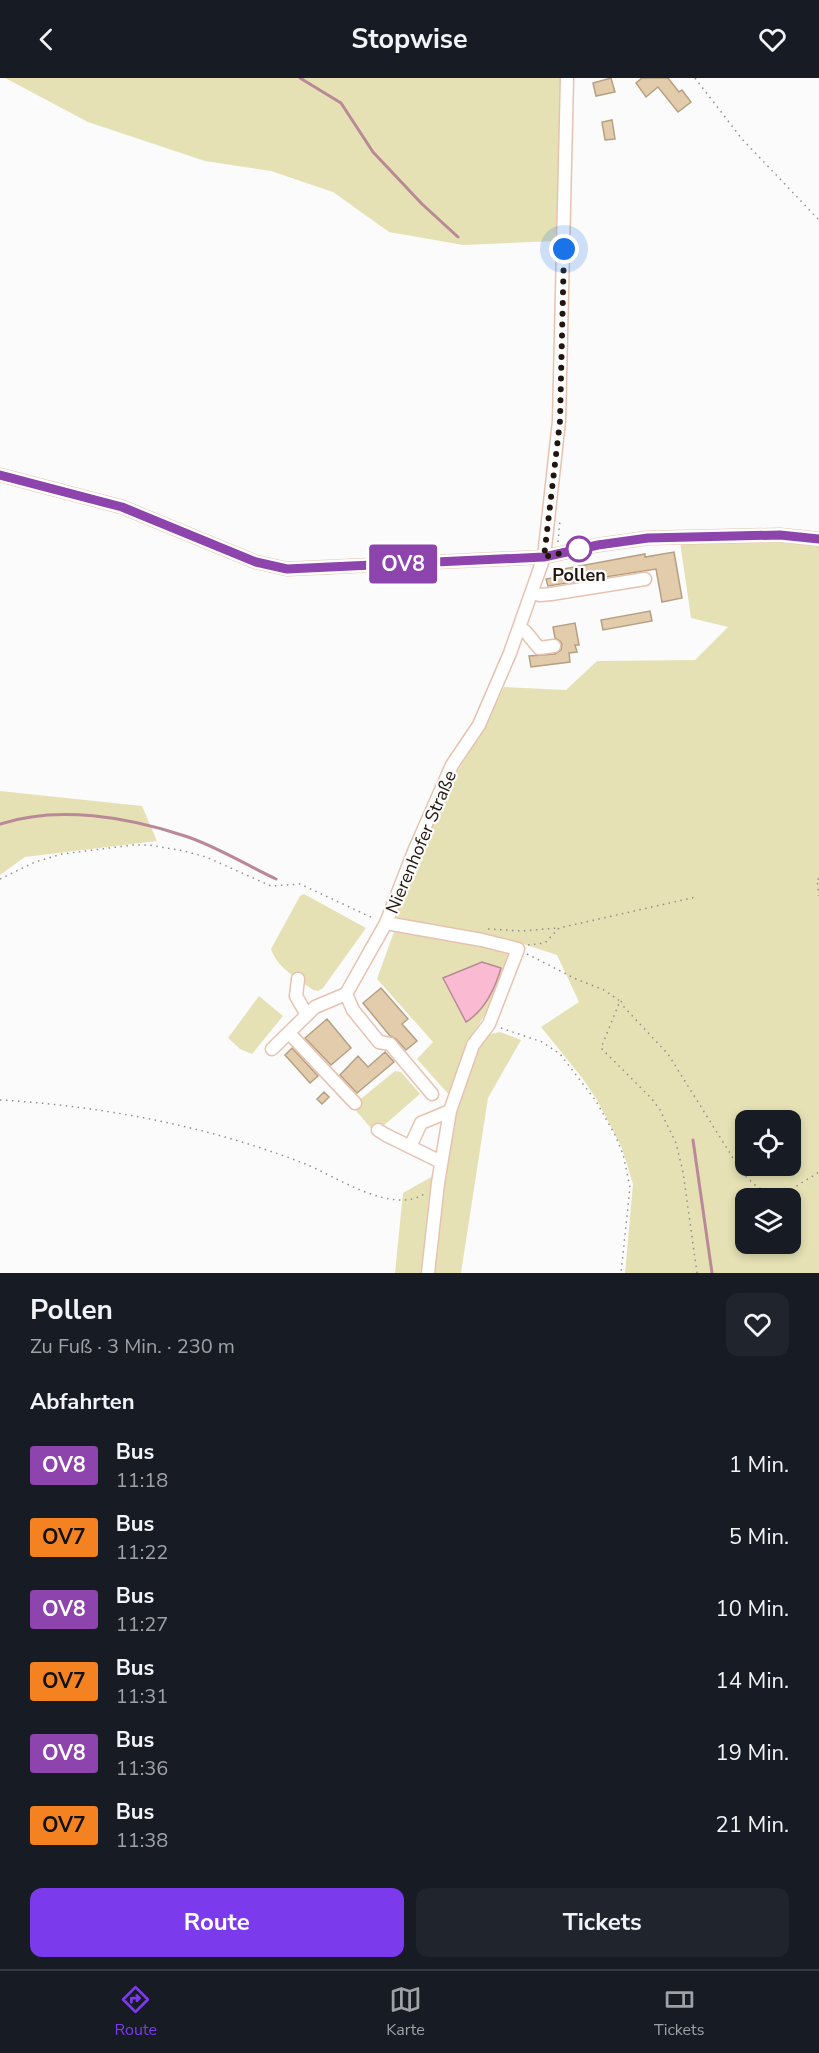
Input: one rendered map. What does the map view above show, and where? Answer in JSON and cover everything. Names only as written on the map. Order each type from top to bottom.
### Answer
[{"type":"street","name":"Nierenhofer Straße","points":[[518,949],[387,921],[415,849],[452,765],[479,725],[533,593],[544,557],[560,421],[567,78]]},
{"type":"street","points":[[0,475],[122,507],[221,549],[271,567],[287,569],[544,557],[598,545],[648,538],[780,535],[819,539]]},
{"type":"street","points":[[533,593],[551,594],[645,579]]},
{"type":"street","points":[[519,629],[525,631],[538,648],[554,646]]},
{"type":"street","points":[[272,1049],[315,1007],[346,994],[387,921]]},
{"type":"street","points":[[428,1273],[438,1183],[450,1111],[473,1045],[489,1024],[518,949]]},
{"type":"street","points":[[298,979],[296,996],[307,1015]]},
{"type":"street","points":[[346,994],[353,1010],[379,1042],[390,1044],[432,1094]]},
{"type":"street","points":[[289,1033],[355,1103]]},
{"type":"street","points":[[410,1147],[421,1123],[450,1111]]},
{"type":"street","points":[[378,1130],[441,1162]]},
{"type":"path","points":[[694,78],[742,139],[819,220]]},
{"type":"path","points":[[0,879],[35,862],[62,854],[133,844],[149,845],[184,850],[206,857],[271,886],[300,884],[377,920],[387,921]]},
{"type":"path","points":[[819,879],[817,879],[819,896]]},
{"type":"path","points":[[485,929],[521,931],[559,928],[696,897]]},
{"type":"path","points":[[518,949],[529,944],[545,944],[559,928]]},
{"type":"path","points":[[518,949],[620,1000],[668,1054],[743,1174],[755,1185],[772,1196],[784,1194],[819,1172]]},
{"type":"path","points":[[620,1000],[601,1048],[652,1099],[676,1143],[683,1172],[697,1273]]},
{"type":"path","points":[[489,1024],[542,1042],[560,1054],[596,1101],[615,1135],[623,1154],[630,1187],[621,1273]]},
{"type":"path","points":[[0,1100],[84,1107],[186,1127],[281,1155],[396,1201],[408,1201],[422,1196],[438,1183]]},
{"type":"shaded area","points":[[5,78],[561,78],[557,241],[463,245],[389,232],[333,192],[271,171],[205,161],[88,122]]},
{"type":"shaded area","points":[[780,539],[819,543],[819,1273],[625,1273],[633,1184],[622,1148],[597,1100],[583,1079],[541,1027],[579,1002],[557,955],[514,941],[400,923],[395,911],[437,804],[481,733],[504,687],[566,690],[597,661],[695,660],[728,627],[691,618],[680,542]]},
{"type":"shaded area","points":[[0,791],[142,806],[157,841],[25,857],[0,875]]},
{"type":"shaded area","points":[[304,894],[366,928],[323,988],[318,991],[313,990],[289,972],[278,962],[271,949],[300,896]]},
{"type":"shaded area","points":[[395,929],[514,952],[501,987],[475,1031],[450,1096],[417,1059],[433,1042],[377,979]]},
{"type":"shaded area","points":[[482,962],[501,968],[488,998],[479,1011],[466,1022],[443,978]]},
{"type":"shaded area","points":[[259,996],[283,1016],[252,1054],[240,1049],[228,1038]]},
{"type":"shaded area","points":[[500,1032],[521,1040],[488,1098],[461,1273],[395,1273],[403,1193],[433,1176],[445,1173],[458,1108],[482,1036]]},
{"type":"shaded area","points":[[395,1071],[401,1072],[420,1094],[375,1133],[352,1106]]},
{"type":"building","points":[[611,78],[615,92],[596,96],[593,83]]},
{"type":"building","points":[[642,78],[668,78],[679,92],[682,90],[691,102],[678,112],[658,87],[646,97],[636,83]]},
{"type":"building","points":[[612,120],[615,139],[605,140],[602,122]]},
{"type":"building","points":[[674,552],[682,598],[662,602],[656,569],[548,586],[546,579],[564,576],[563,569],[645,554],[645,557]]},
{"type":"building","points":[[650,611],[652,621],[603,630],[601,620]]},
{"type":"building","points":[[575,623],[579,645],[575,645],[577,652],[569,653],[570,662],[531,667],[529,656],[555,654],[561,650],[562,644],[555,638],[553,627]]},
{"type":"building","points":[[381,988],[408,1019],[402,1024],[417,1041],[406,1050],[390,1036],[363,1003]]},
{"type":"building","points":[[327,1019],[351,1048],[331,1065],[305,1038]]},
{"type":"building","points":[[292,1048],[318,1076],[310,1083],[285,1055]]},
{"type":"building","points":[[385,1052],[394,1062],[357,1093],[340,1075],[358,1056],[368,1067]]},
{"type":"building","points":[[324,1092],[329,1097],[322,1104],[317,1099]]},
{"type":"waterway","points":[[300,78],[341,103],[373,152],[422,204],[458,237]]},
{"type":"waterway","points":[[0,824],[22,818],[69,814],[140,823],[196,840],[276,879]]},
{"type":"waterway","points":[[693,1140],[712,1273]]},
{"type":"bus line","name":"OV8","points":[[0,475],[122,507],[256,562],[287,569],[544,557],[598,545],[648,538],[780,535],[819,539]]},
{"type":"place","name":"Pollen","points":[[579,549]]},
{"type":"route","points":[[564,249],[560,421],[544,557],[579,549]]}]
